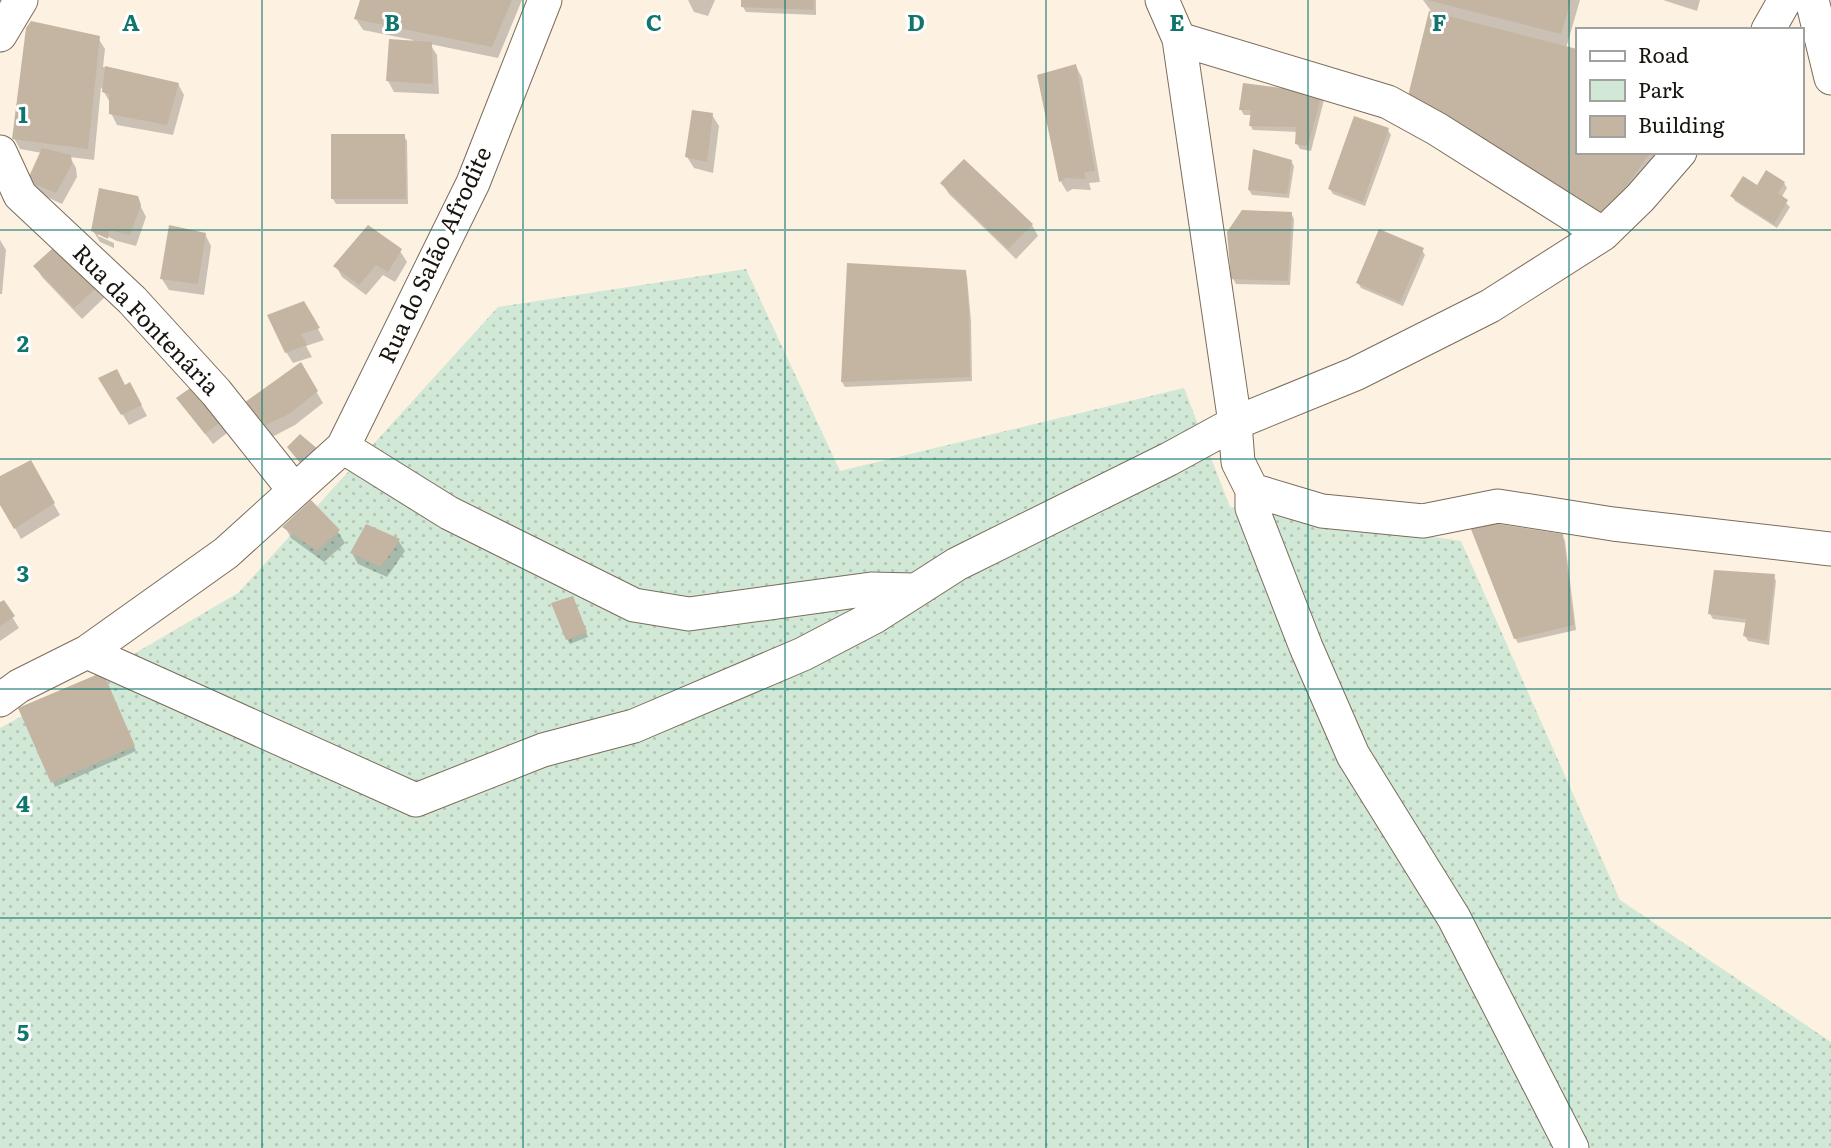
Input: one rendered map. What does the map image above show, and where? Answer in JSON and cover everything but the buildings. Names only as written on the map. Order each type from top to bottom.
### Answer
[{"type":"street","points":[[0,35],[21,0]]},
{"type":"street","name":"Rua do Salão Afrodite","points":[[0,700],[19,686],[88,652],[226,552],[343,447],[474,183],[545,0]]},
{"type":"street","points":[[1162,0],[1180,39],[1235,423],[1238,462],[1252,490],[1252,508],[1306,647],[1353,755],[1454,918],[1572,1148]]},
{"type":"street","points":[[1769,28],[1785,0]]},
{"type":"street","points":[[1812,0],[1831,78]]},
{"type":"street","points":[[1180,39],[1388,102],[1604,234]]},
{"type":"street","name":"Rua da Fontenária","points":[[0,152],[20,195],[142,311],[216,392],[294,490]]},
{"type":"street","points":[[88,652],[416,800],[542,750],[634,726],[833,639],[874,617],[957,564],[1169,459],[1235,423],[1355,374],[1478,312],[1604,234],[1640,198],[1677,154]]},
{"type":"street","points":[[343,447],[449,513],[634,605],[689,614],[871,589],[914,590]]},
{"type":"street","points":[[1252,490],[1322,511],[1423,521],[1498,506],[1613,523],[1831,549]]},
{"type":"green space","points":[[746,269],[840,471],[1184,388],[1230,507],[1461,541],[1620,900],[1831,1042],[1831,1148],[0,1148],[0,728],[103,672],[238,593],[498,307]]}]
